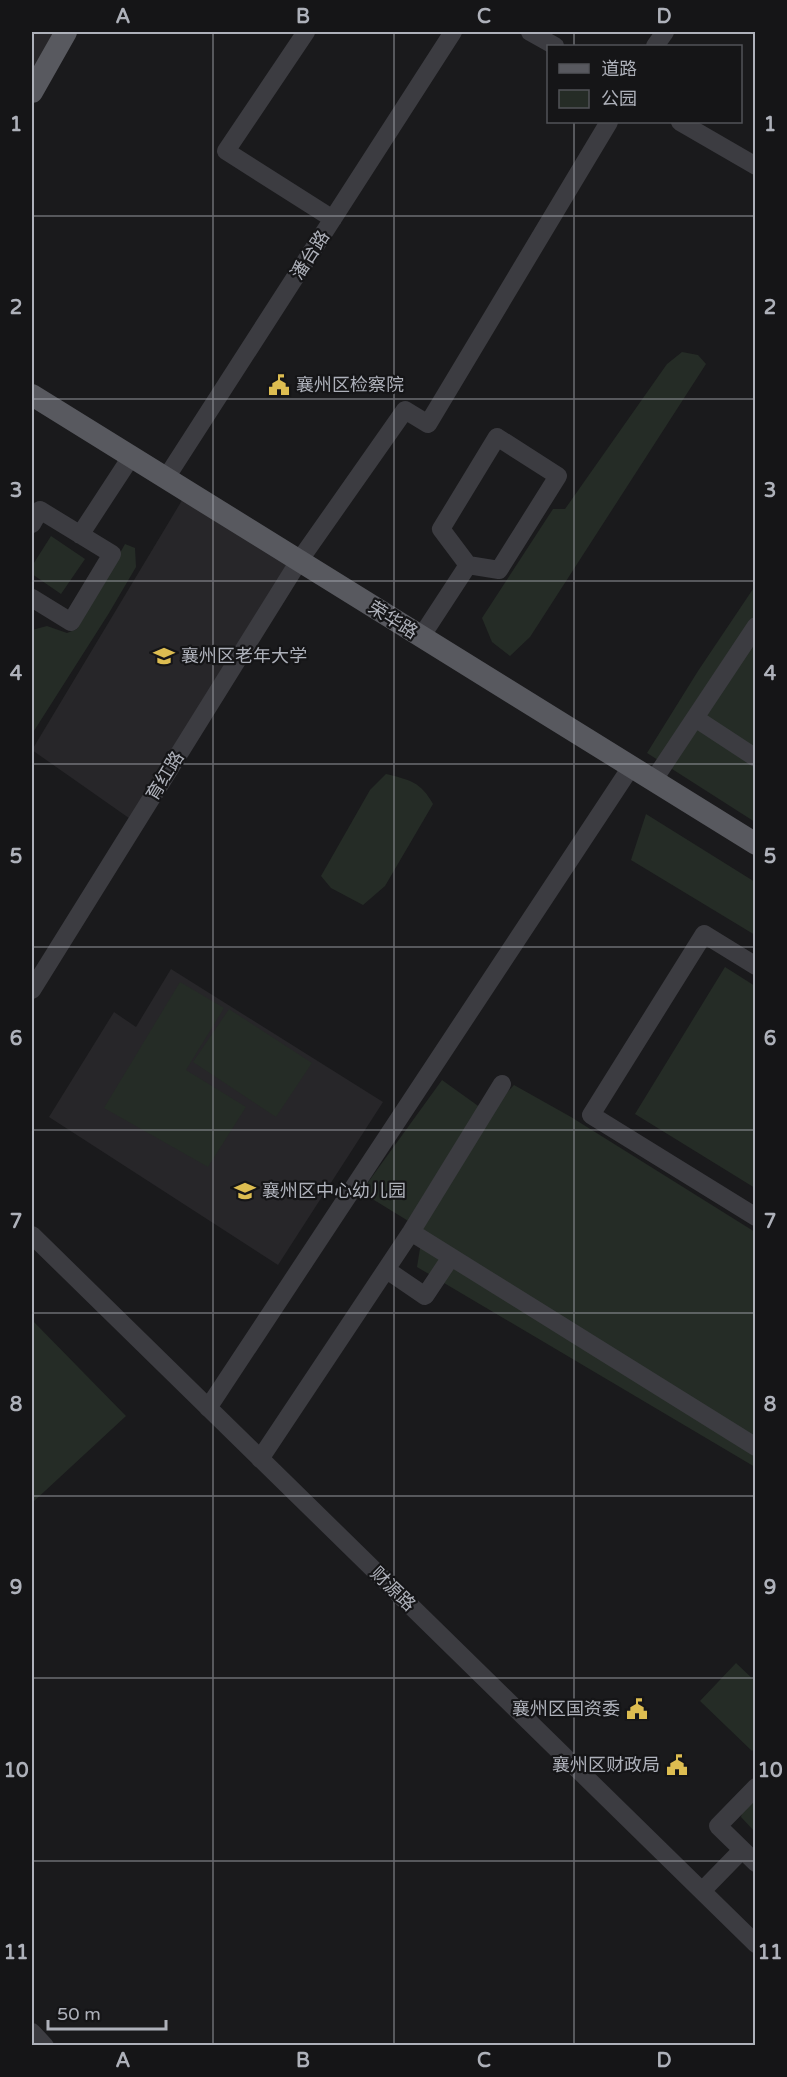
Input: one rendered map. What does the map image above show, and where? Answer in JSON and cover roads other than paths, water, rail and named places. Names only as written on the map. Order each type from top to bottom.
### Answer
[{"type":"main road","points":[[32,92],[66,32]]},
{"type":"main road","name":"荣华路","points":[[32,395],[756,844]]},
{"type":"street","points":[[306,32],[226,151],[333,219]]},
{"type":"street","name":"潘台路","points":[[166,478],[453,32]]},
{"type":"street","points":[[530,32],[553,45]]},
{"type":"street","points":[[656,45],[665,32]]},
{"type":"street","name":"育红路","points":[[32,990],[299,561],[405,410],[429,424],[608,123]]},
{"type":"street","points":[[682,123],[756,166]]},
{"type":"street","points":[[497,437],[558,476],[499,570],[468,565],[441,529],[497,437]]},
{"type":"street","points":[[80,534],[131,457]]},
{"type":"street","points":[[32,524],[40,510],[112,554],[71,622],[32,598]]},
{"type":"street","points":[[421,637],[468,565]]},
{"type":"street","points":[[653,781],[756,626]]},
{"type":"street","points":[[695,718],[756,758]]},
{"type":"street","points":[[208,1408],[631,767]]},
{"type":"street","points":[[756,966],[704,934],[591,1115],[756,1217]]},
{"type":"street","points":[[260,1459],[387,1270],[502,1084]]},
{"type":"street","points":[[411,1232],[756,1447]]},
{"type":"street","name":"财源路","points":[[32,1235],[756,1944]]},
{"type":"street","points":[[387,1270],[425,1296],[451,1257]]},
{"type":"street","points":[[756,1787],[718,1826],[756,1863]]},
{"type":"street","points":[[702,1891],[742,1850]]},
{"type":"street","points":[[32,2032],[45,2046]]},
{"type":"place","name":"襄州区检察院","points":[[279,385]]},
{"type":"place","name":"襄州区老年大学","points":[[164,656]]},
{"type":"place","name":"襄州区中心幼儿园","points":[[245,1191]]},
{"type":"place","name":"襄州区国资委","points":[[637,1709]]},
{"type":"place","name":"襄州区财政局","points":[[677,1765]]}]
